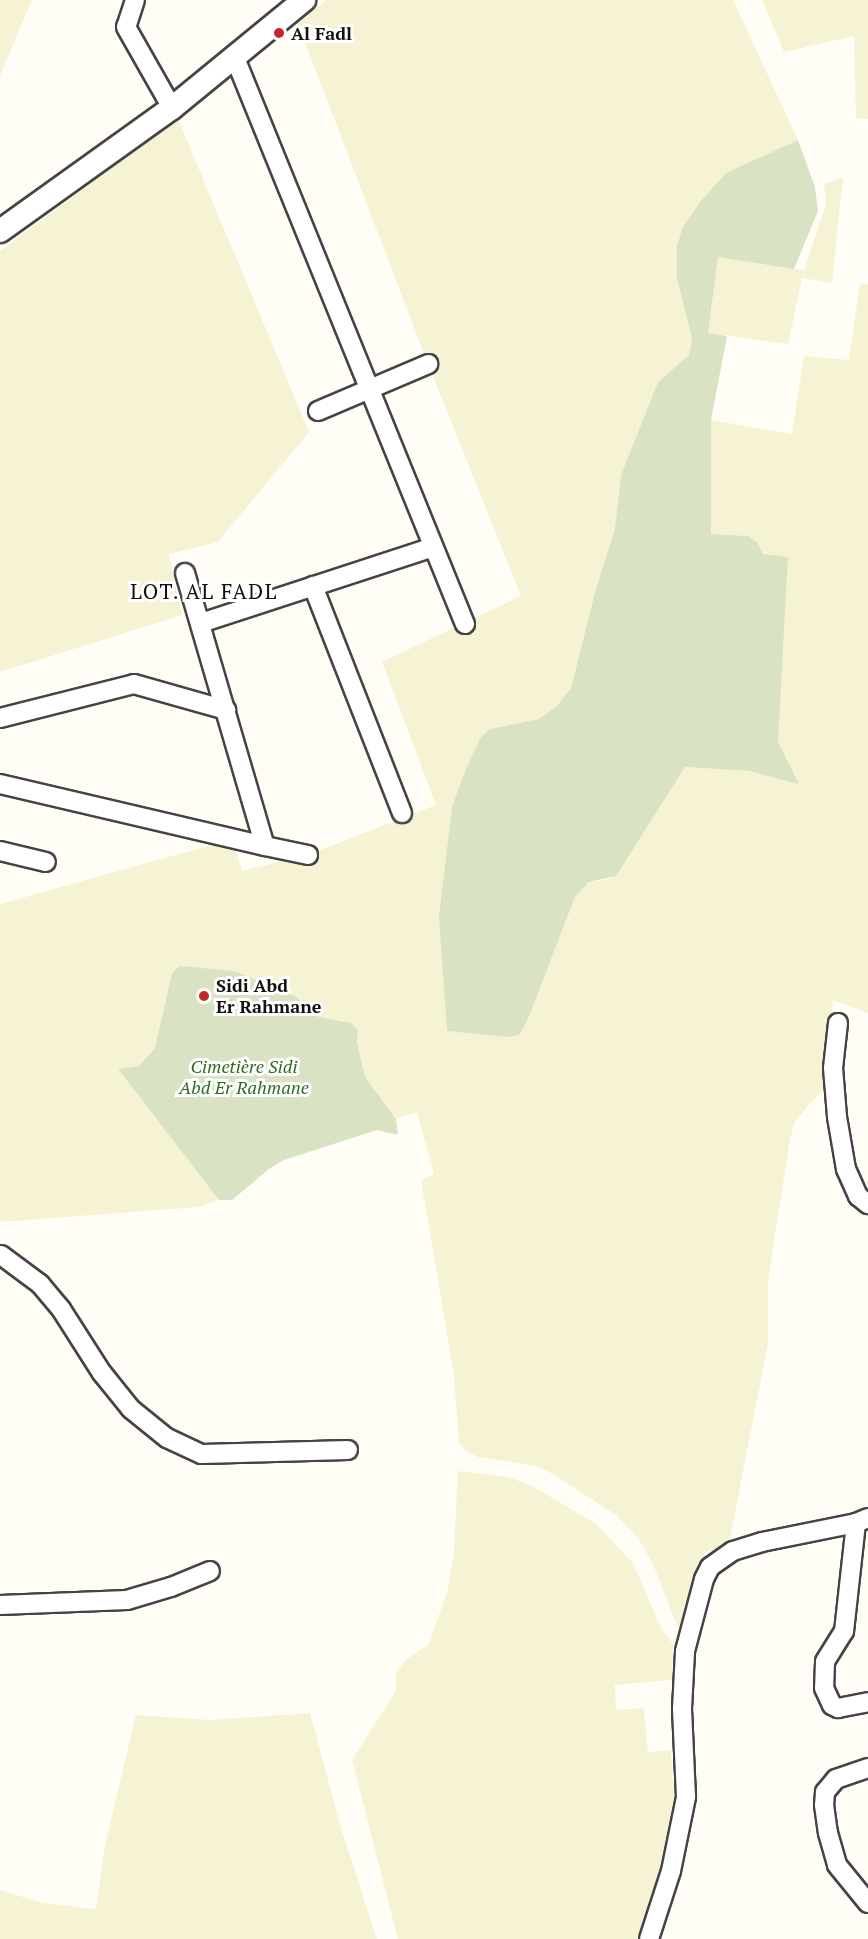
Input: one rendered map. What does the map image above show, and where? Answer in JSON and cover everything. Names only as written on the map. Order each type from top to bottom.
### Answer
[{"type":"street","points":[[0,231],[172,108],[304,0]]},
{"type":"street","points":[[137,3],[126,27],[172,108]]},
{"type":"street","points":[[235,58],[465,624]]},
{"type":"street","points":[[318,411],[428,364]]},
{"type":"street","points":[[201,623],[433,547]]},
{"type":"street","points":[[185,573],[265,846]]},
{"type":"street","points":[[313,586],[402,813]]},
{"type":"street","points":[[0,718],[134,684],[226,710]]},
{"type":"street","points":[[0,784],[308,855]]},
{"type":"street","points":[[0,851],[46,862]]},
{"type":"street","points":[[838,1023],[833,1068],[837,1117],[846,1169],[858,1196],[868,1204]]},
{"type":"street","points":[[0,1254],[40,1284],[61,1309],[102,1373],[131,1409],[167,1438],[202,1454],[348,1450]]},
{"type":"street","points":[[649,1939],[671,1871],[686,1797],[682,1709],[685,1651],[704,1579],[710,1567],[733,1551],[762,1542],[862,1520],[844,1631],[825,1662],[824,1688],[832,1705],[838,1708],[868,1702]]},
{"type":"street","points":[[0,1605],[127,1600],[171,1587],[210,1571]]},
{"type":"street","points":[[868,1768],[836,1779],[825,1792],[824,1805],[828,1833],[837,1865],[868,1903]]},
{"type":"shaded area","points":[[0,0],[32,0],[0,76]]},
{"type":"shaded area","points":[[326,0],[733,0],[798,140],[726,173],[677,279],[692,338],[689,355],[658,382],[621,475],[615,528],[595,592],[571,688],[557,706],[539,719],[490,729],[445,982],[447,1031],[528,1019],[575,897],[589,882],[609,879],[685,767],[749,771],[798,783],[778,742],[779,710],[763,554],[757,542],[748,536],[711,534],[711,420],[792,434],[804,356],[849,360],[860,283],[868,284],[868,1013],[833,1000],[825,1087],[795,1121],[790,1139],[768,1280],[768,1344],[730,1538],[726,1547],[705,1552],[683,1627],[678,1628],[653,1564],[638,1538],[616,1515],[551,1473],[535,1466],[478,1457],[466,1451],[459,1442],[454,1376],[421,1180],[434,1174],[417,1112],[396,1119],[365,1077],[357,1041],[358,1030],[351,1023],[319,1017],[307,1010],[297,996],[155,1048],[139,1066],[118,1069],[219,1200],[198,1207],[0,1222],[0,904],[233,839],[242,871],[308,855],[436,805],[382,662],[521,596],[428,364],[298,24]]},
{"type":"shaded area","points":[[762,0],[868,0],[868,119],[856,118],[854,36],[784,52]]},
{"type":"shaded area","points":[[178,119],[309,432],[218,542],[169,554],[182,615],[0,672],[0,251]]},
{"type":"shaded area","points":[[843,177],[832,283],[802,278],[788,344],[708,333],[718,257],[804,270],[824,211],[826,198],[824,184]]},
{"type":"shaded area","points":[[458,1471],[509,1477],[534,1487],[596,1524],[633,1563],[661,1628],[673,1644],[672,1680],[615,1685],[616,1710],[644,1708],[648,1752],[671,1750],[674,1798],[668,1832],[658,1884],[637,1939],[398,1939],[352,1760],[396,1691],[396,1672],[406,1660],[429,1644],[448,1589],[454,1551]]},
{"type":"shaded area","points":[[310,1713],[341,1828],[377,1939],[0,1939],[0,1890],[43,1903],[96,1909],[105,1845],[136,1715],[210,1720]]},
{"type":"green space","points":[[798,140],[815,187],[818,211],[794,269],[718,257],[708,333],[727,336],[711,420],[711,534],[748,536],[757,542],[763,554],[788,557],[778,742],[799,784],[749,771],[685,767],[616,876],[589,882],[575,897],[528,1019],[520,1034],[510,1037],[447,1031],[439,917],[452,807],[465,771],[481,737],[490,729],[539,719],[557,706],[571,688],[595,592],[615,528],[621,475],[658,382],[689,355],[692,338],[677,279],[677,246],[683,227],[701,201],[726,173]]},
{"type":"green space","name":"Cimetière Sidi Abd Er Rahmane","points":[[180,966],[234,971],[297,997],[307,1010],[319,1017],[351,1023],[358,1030],[357,1041],[365,1077],[396,1119],[398,1135],[377,1130],[284,1160],[269,1169],[232,1200],[219,1200],[118,1069],[139,1066],[155,1048],[172,973]]},
{"type":"place","name":"Al Fadl","points":[[279,33]]},
{"type":"place","name":"Sidi Abd Er Rahmane","points":[[204,996]]},
{"type":"district","name":"LOT. AL FADL","points":[[204,591]]}]
